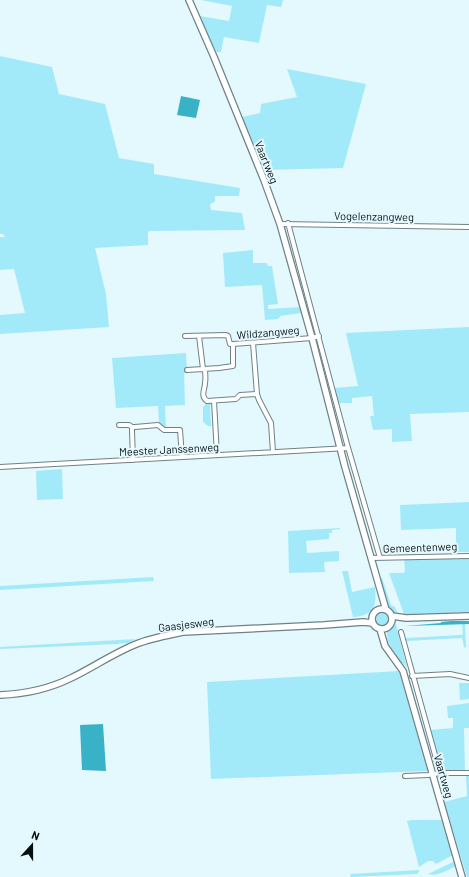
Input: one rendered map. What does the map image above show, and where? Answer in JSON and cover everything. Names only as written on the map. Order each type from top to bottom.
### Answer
[{"type":"street","name":"Vaartweg","points":[[189,0],[264,180],[280,224],[312,338],[340,449],[372,558],[380,588],[383,610]]},
{"type":"street","points":[[288,223],[348,448],[380,558]]},
{"type":"street","name":"Vogelenzangweg","points":[[280,224],[469,227]]},
{"type":"street","name":"Wildzangweg","points":[[185,336],[226,335],[228,336],[230,344],[312,338]]},
{"type":"street","points":[[199,336],[204,369],[205,384],[203,388],[203,397],[205,400],[214,401],[236,399],[240,395],[257,394]]},
{"type":"street","points":[[312,338],[319,336]]},
{"type":"street","points":[[253,342],[257,394],[271,423],[273,452]]},
{"type":"street","points":[[187,370],[233,366],[233,344]]},
{"type":"street","points":[[214,401],[217,455]]},
{"type":"street","points":[[119,425],[129,425],[132,427],[158,425],[164,430],[180,430],[182,457]]},
{"type":"street","points":[[132,427],[133,460]]},
{"type":"street","points":[[340,449],[348,448]]},
{"type":"street","name":"Meester Janssenweg","points":[[0,467],[340,449]]},
{"type":"street","name":"Gemeentenweg","points":[[372,558],[469,556]]},
{"type":"street","points":[[406,618],[392,622],[383,629],[376,627],[373,620],[375,613],[383,610],[392,616],[406,618],[469,616]]},
{"type":"street","points":[[392,616],[392,622]]},
{"type":"street","name":"Gaasjesweg","points":[[0,695],[19,694],[44,688],[70,679],[138,643],[166,635],[183,632],[324,625],[373,620]]},
{"type":"street","name":"Vaartweg","points":[[383,629],[385,646],[400,665],[406,680],[462,877]]},
{"type":"street","name":"Vaartweg","points":[[401,632],[412,677],[440,773]]},
{"type":"street","points":[[406,680],[412,677],[450,674],[469,678]]},
{"type":"street","points":[[405,776],[440,773],[469,773]]},
{"type":"shaded area","points":[[201,0],[283,0],[281,7],[267,5],[259,43],[224,37],[221,52],[216,52],[200,16],[229,21],[232,6]]},
{"type":"shaded area","points":[[0,56],[52,67],[59,94],[105,104],[119,158],[154,164],[154,174],[240,188],[239,196],[215,196],[215,202],[210,204],[211,210],[242,213],[245,230],[149,231],[148,245],[95,248],[106,294],[109,327],[0,334],[0,315],[25,313],[14,269],[0,270],[0,237],[5,237],[3,234],[0,234]]},
{"type":"shaded area","points":[[287,69],[366,84],[343,168],[265,170],[242,117],[260,113],[261,104],[297,97]]},
{"type":"shaded area","points":[[181,96],[200,100],[196,118],[177,115]]},
{"type":"shaded area","points":[[253,250],[253,263],[267,263],[268,266],[272,266],[278,304],[268,305],[268,309],[299,307],[301,313],[280,316],[278,319],[265,320],[262,285],[225,287],[223,253]]},
{"type":"shaded area","points":[[469,327],[469,412],[410,414],[412,441],[392,442],[392,429],[373,430],[370,416],[374,416],[372,396],[352,398],[352,403],[338,403],[333,388],[358,386],[346,333]]},
{"type":"shaded area","points":[[186,353],[187,372],[184,373],[185,405],[165,406],[166,429],[159,423],[158,406],[116,408],[112,358]]},
{"type":"shaded area","points":[[206,402],[213,403],[213,405],[210,405],[211,425],[214,426],[208,426],[203,422],[203,407]]},
{"type":"shaded area","points":[[62,469],[63,499],[37,500],[36,471]]},
{"type":"shaded area","points":[[469,502],[469,552],[456,552],[456,528],[401,530],[400,505]]},
{"type":"shaded area","points":[[340,528],[332,530],[332,533],[329,533],[329,539],[306,541],[307,553],[339,551],[339,561],[324,562],[325,572],[289,573],[288,531]]},
{"type":"shaded area","points":[[469,556],[469,612],[404,614],[389,573],[404,573],[404,559]]},
{"type":"shaded area","points":[[342,571],[348,571],[352,592],[375,587],[374,605],[370,612],[353,617]]},
{"type":"shaded area","points":[[153,577],[154,581],[0,590],[0,586]]},
{"type":"shaded area","points":[[382,578],[391,605],[395,607],[398,615],[393,613],[387,605],[380,579]]},
{"type":"shaded area","points":[[383,612],[388,614],[390,619],[388,624],[383,626],[378,624],[376,619],[378,614]]},
{"type":"shaded area","points":[[451,621],[469,621],[469,624],[406,626],[441,623]]},
{"type":"shaded area","points":[[396,624],[407,667],[395,657],[388,641],[388,630]]},
{"type":"shaded area","points":[[462,624],[465,624],[466,648],[464,647],[462,638],[406,641],[406,638],[461,635],[463,634]]},
{"type":"shaded area","points":[[136,639],[128,643],[117,644],[0,649],[0,647]]},
{"type":"shaded area","points":[[399,671],[404,682],[428,771],[211,779],[207,682]]},
{"type":"shaded area","points":[[459,683],[469,683],[469,699],[460,700]]},
{"type":"shaded area","points":[[469,703],[469,728],[464,728],[465,771],[443,771],[441,769],[430,730],[453,728],[453,718],[448,718],[447,706]]},
{"type":"shaded area","points":[[103,724],[106,771],[82,770],[80,725]]},
{"type":"shaded area","points":[[466,776],[469,776],[469,877],[467,877],[444,802],[467,796]]},
{"type":"shaded area","points":[[443,820],[453,855],[436,864],[433,861],[428,861],[419,867],[407,821]]},
{"type":"shaded area","points":[[455,861],[456,866],[446,871],[435,875],[428,874]]},
{"type":"shaded area","points":[[419,870],[417,874],[351,877],[350,874]]}]
